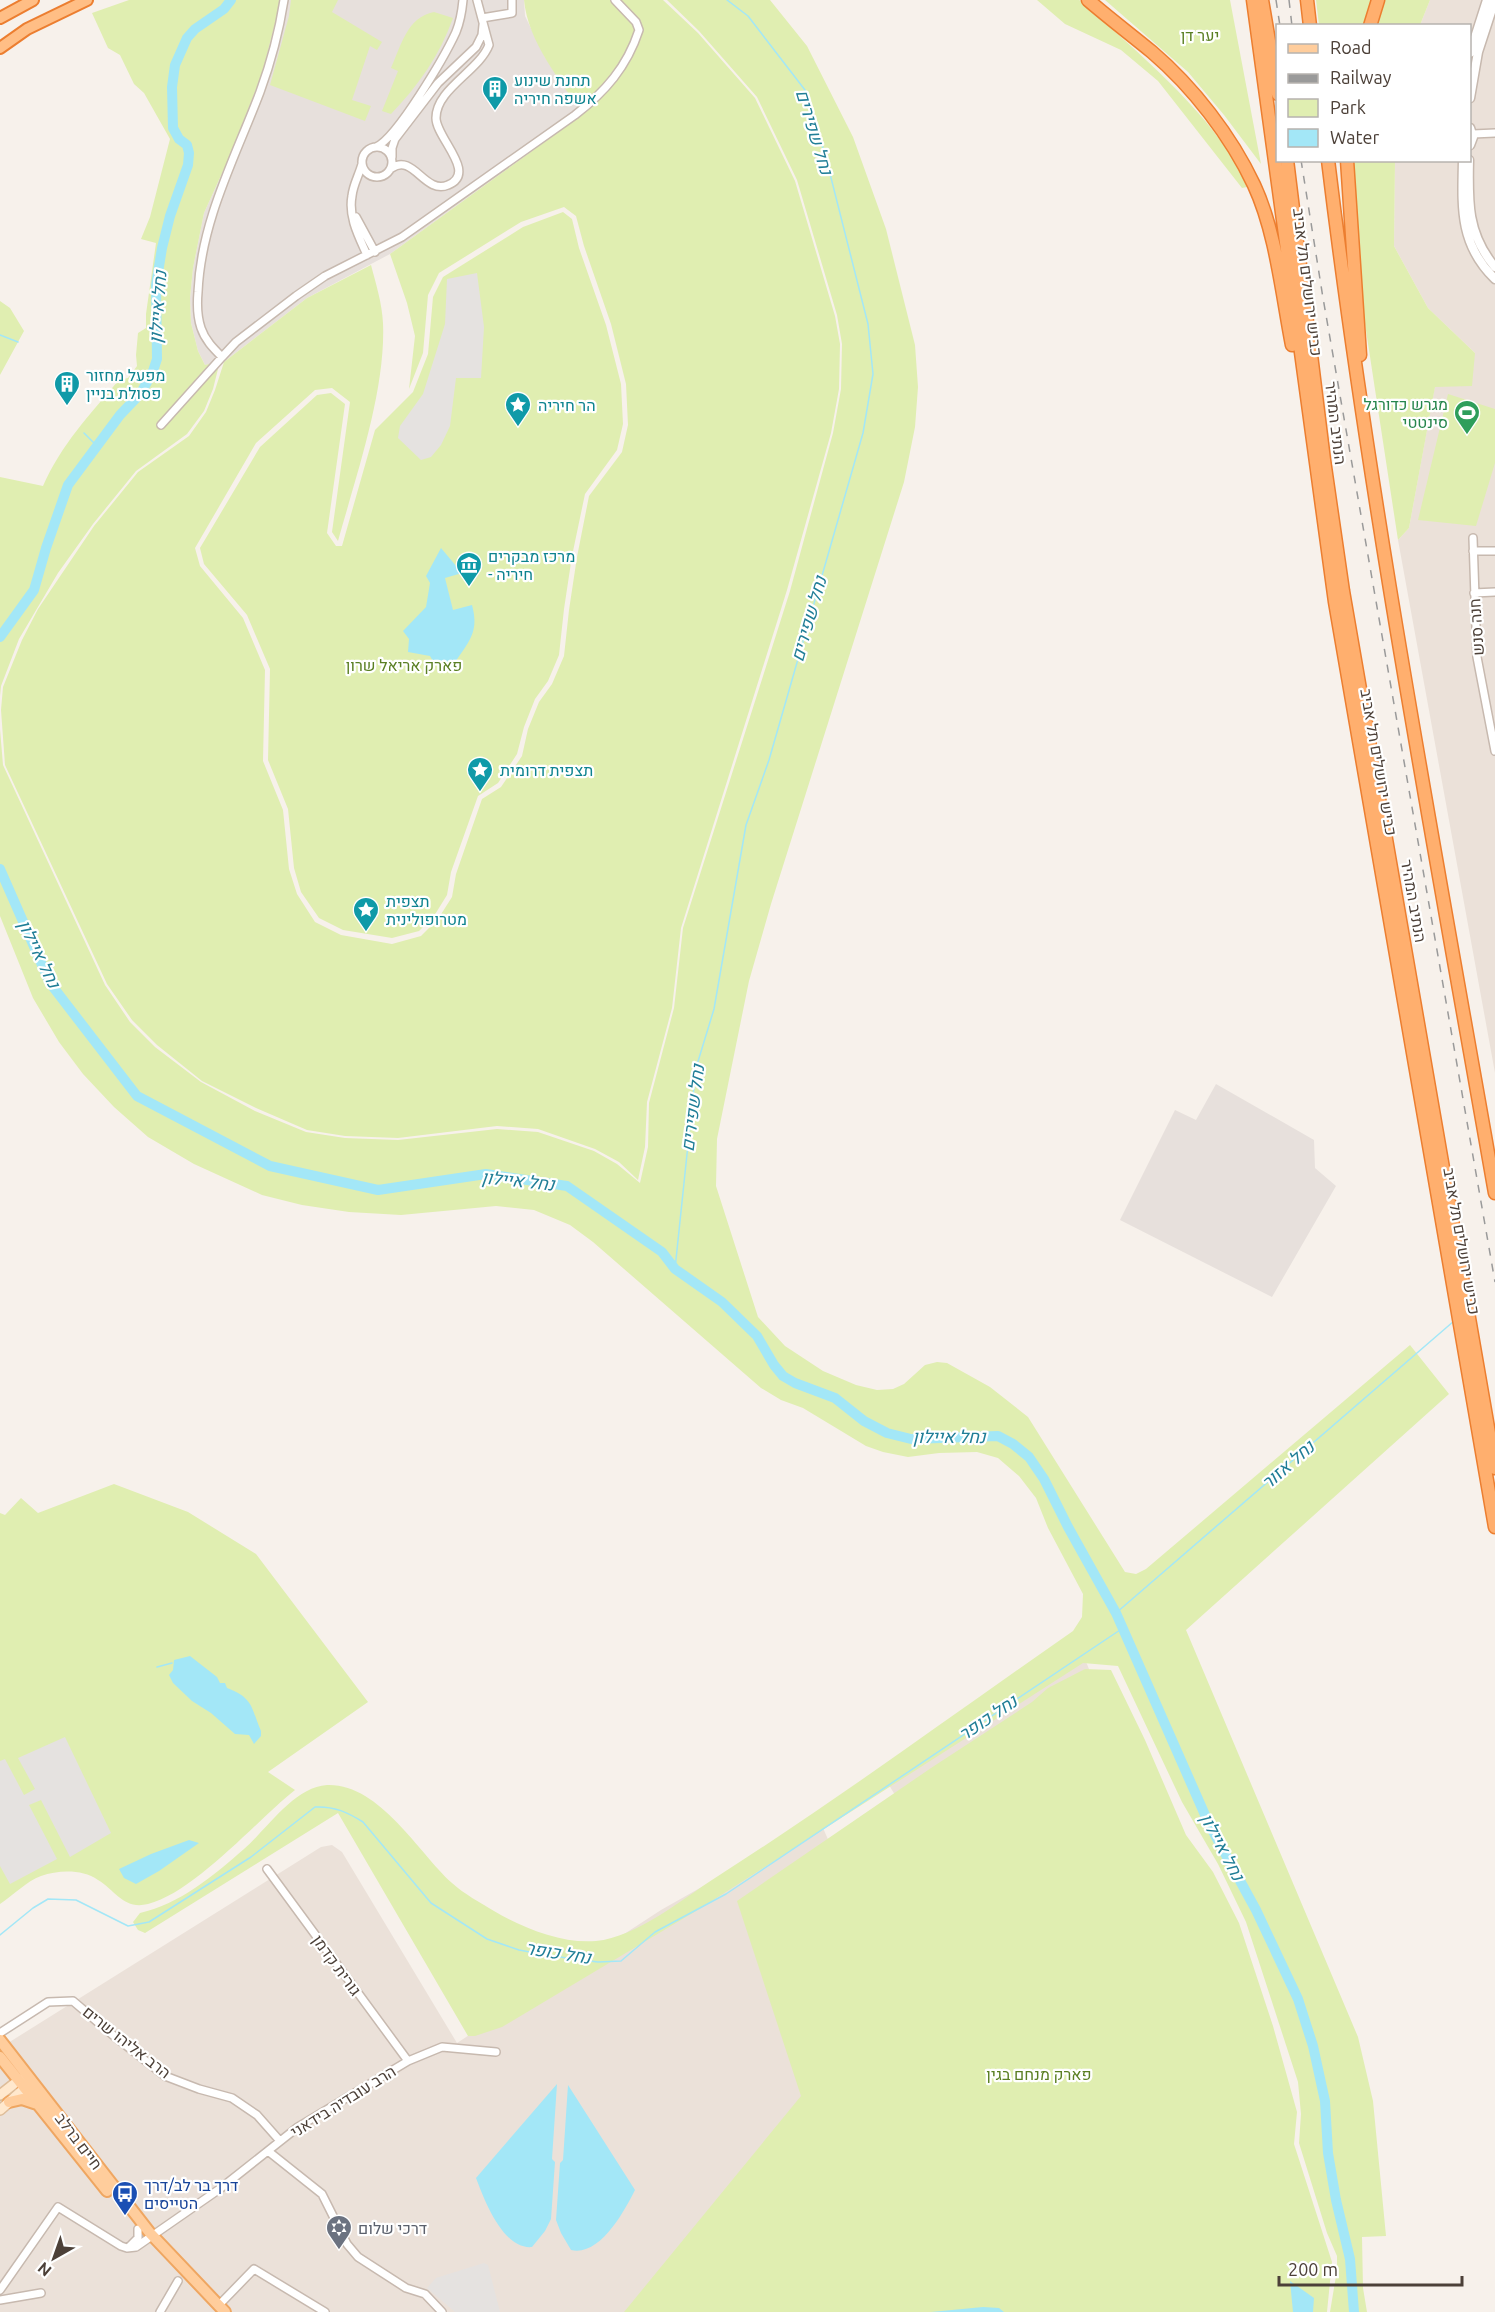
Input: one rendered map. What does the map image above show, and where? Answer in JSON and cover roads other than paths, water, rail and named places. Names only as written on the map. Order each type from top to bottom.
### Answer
[{"type":"highway","points":[[0,18],[33,0]]},
{"type":"highway","points":[[0,48],[27,29],[87,0]]},
{"type":"highway","points":[[1088,0],[1152,52],[1184,85],[1215,120],[1236,152],[1254,186],[1274,254],[1316,469]]},
{"type":"highway","points":[[1246,0],[1264,69]]},
{"type":"highway","name":"כביש ירושלים תל אביב","points":[[1253,0],[1276,161]]},
{"type":"highway","points":[[1262,0],[1276,82]]},
{"type":"highway","points":[[1307,0],[1311,24]]},
{"type":"highway","points":[[1371,24],[1377,0]]},
{"type":"highway","name":"כביש ירושלים תל אביב","points":[[1276,162],[1316,469],[1352,702],[1495,1527]]},
{"type":"highway","name":"הנתיב המהיר","points":[[1287,162],[1327,489],[1343,591],[1495,1468]]},
{"type":"highway","points":[[1328,162],[1351,341],[1384,554],[1495,1193]]},
{"type":"highway","points":[[1347,162],[1367,440]]},
{"type":"main road","points":[[0,2040],[25,2082]]},
{"type":"main road","points":[[0,2057],[25,2082]]},
{"type":"main road","points":[[0,2110],[4,2098],[25,2082]]},
{"type":"main road","name":"חיים ברלב","points":[[25,2082],[42,2108],[138,2229],[220,2310]]},
{"type":"main road","name":"חיים ברלב","points":[[25,2082],[150,2239]]},
{"type":"main road","points":[[4,2098],[22,2099],[42,2108]]},
{"type":"street","points":[[222,357],[209,344],[200,327],[197,307],[200,263],[216,198],[247,126],[276,46],[284,0]]},
{"type":"street","points":[[367,255],[355,228],[351,200],[365,153],[387,139],[431,77],[456,33],[463,0]]},
{"type":"street","points":[[375,252],[351,200],[358,184],[368,178],[386,175],[400,164],[407,165],[430,184],[437,186],[449,185],[457,178],[459,166],[441,137],[436,118],[444,97],[487,51],[489,45],[477,0]]},
{"type":"street","points":[[483,19],[512,13],[512,0]]},
{"type":"street","points":[[160,425],[236,342],[296,296],[325,276],[402,237],[602,94],[631,52],[639,30],[636,22],[615,0]]},
{"type":"street","points":[[1471,50],[1487,0]]},
{"type":"street","points":[[1471,92],[1478,52],[1495,0]]},
{"type":"street","points":[[392,168],[392,148],[395,139],[444,77],[476,47],[482,35],[483,19]]},
{"type":"street","points":[[1471,129],[1495,134]]},
{"type":"street","points":[[376,147],[386,149],[392,157]]},
{"type":"street","points":[[1462,162],[1462,211],[1470,245],[1495,279]]},
{"type":"street","points":[[1469,162],[1468,205],[1476,239],[1495,267]]},
{"type":"street","points":[[362,164],[366,172],[377,178]]},
{"type":"street","name":"חנה סנש","points":[[1473,538],[1478,659],[1495,751]]},
{"type":"street","points":[[1473,551],[1495,551]]},
{"type":"street","points":[[1474,593],[1495,592]]},
{"type":"street","name":"גורית קדמן","points":[[267,1869],[408,2061]]},
{"type":"street","name":"הרב אליהו שרים","points":[[0,2033],[48,2002],[73,2001],[165,2076],[232,2098],[257,2115],[280,2141]]},
{"type":"street","name":"הרב עובדיה בידאני","points":[[127,2248],[136,2247],[150,2239],[298,2127],[408,2061],[442,2047],[496,2052]]},
{"type":"street","points":[[268,2151],[321,2194],[347,2244],[358,2257],[406,2288],[425,2294],[442,2312]]},
{"type":"street","points":[[0,2290],[58,2207],[127,2248],[138,2238],[138,2229]]},
{"type":"street","points":[[220,2310],[254,2269],[325,2312]]},
{"type":"street","points":[[159,2312],[178,2282]]},
{"type":"street","points":[[0,2300],[41,2293]]},
{"type":"water","points":[[441,548],[462,573],[445,578],[453,610],[472,605],[474,615],[471,638],[452,667],[436,663],[430,656],[408,652],[409,639],[403,631],[426,607],[430,583],[426,576]]},
{"type":"water","points":[[190,1656],[217,1677],[220,1683],[225,1683],[227,1688],[247,1700],[261,1731],[261,1736],[254,1744],[249,1735],[235,1734],[211,1713],[192,1701],[173,1683],[169,1675],[173,1670],[174,1660]]},
{"type":"water","points":[[189,1840],[199,1843],[136,1884],[124,1878],[119,1869],[151,1854]]},
{"type":"water","points":[[557,2084],[551,2219],[532,2247],[522,2246],[512,2240],[496,2222],[476,2178]]},
{"type":"water","points":[[568,2085],[635,2190],[610,2230],[592,2246],[582,2250],[571,2250],[556,2220]]},
{"type":"water","points":[[1290,2281],[1314,2298],[1313,2312],[1293,2312]]},
{"type":"water","points":[[983,2307],[999,2308],[1004,2312],[931,2312]]},
{"type":"waterway","name":"נחל איילון","points":[[0,637],[34,590],[68,485],[120,415],[141,393],[153,371],[157,359],[156,285],[162,248],[170,216],[188,165],[189,153],[187,145],[179,139],[173,128],[172,87],[175,65],[187,38],[195,29],[224,9],[231,0]]},
{"type":"waterway","name":"נחל שפירים","points":[[675,1269],[696,1068],[714,1009],[746,825],[769,760],[863,433],[873,374],[868,324],[826,158],[805,90],[748,16],[727,0]]},
{"type":"waterway","points":[[0,335],[18,342]]},
{"type":"waterway","points":[[84,433],[97,446]]},
{"type":"waterway","name":"נחל איילון","points":[[0,869],[50,983],[137,1096],[270,1166],[378,1190],[486,1174],[567,1186],[662,1252],[675,1269],[722,1302],[757,1336],[783,1376],[835,1398],[864,1421],[887,1433],[911,1439],[998,1436],[1029,1457],[1044,1479],[1116,1613],[1209,1824],[1256,1910],[1298,1999],[1313,2046],[1325,2101],[1328,2153],[1350,2259],[1354,2312]]},
{"type":"waterway","name":"נחל אזור","points":[[1116,1613],[1454,1321]]},
{"type":"waterway","name":"נחל כופר","points":[[0,1935],[48,1899],[76,1900],[128,1926],[149,1922],[251,1857],[315,1807],[322,1807],[340,1810],[363,1822],[431,1903],[487,1939],[519,1950],[552,1956],[598,1962],[621,1961],[655,1932],[726,1894],[1123,1628]]},
{"type":"waterway","points":[[157,1667],[172,1663]]},
{"type":"railway","points":[[1276,0],[1280,24]]},
{"type":"railway","points":[[1289,0],[1292,24]]},
{"type":"railway","points":[[1301,162],[1323,298],[1495,1282]]},
{"type":"place","name":"תחנת שינוע אשפה חיריה","points":[[495,112]]},
{"type":"place","name":"מפעל מחזור פסולת בניין","points":[[67,407]]},
{"type":"place","name":"הר חיריה","points":[[518,428]]},
{"type":"place","name":"מגרש כדורגל סינטטי","points":[[1467,436]]},
{"type":"place","name":"מרכז מבקרים - חיריה","points":[[469,588]]},
{"type":"place","name":"תצפית דרומית","points":[[480,793]]},
{"type":"place","name":"תצפית מטרופולינית","points":[[366,933]]},
{"type":"place","name":"דרך בר לב/דרך הטייסים","points":[[125,2217]]},
{"type":"place","name":"דרכי שלום","points":[[339,2251]]},
{"type":"park label","name":"יער דן","points":[[1200,35]]},
{"type":"park label","name":"פארק אריאל שרון","points":[[404,665]]},
{"type":"park label","name":"פארק מנחם בגין","points":[[1039,2074]]}]
